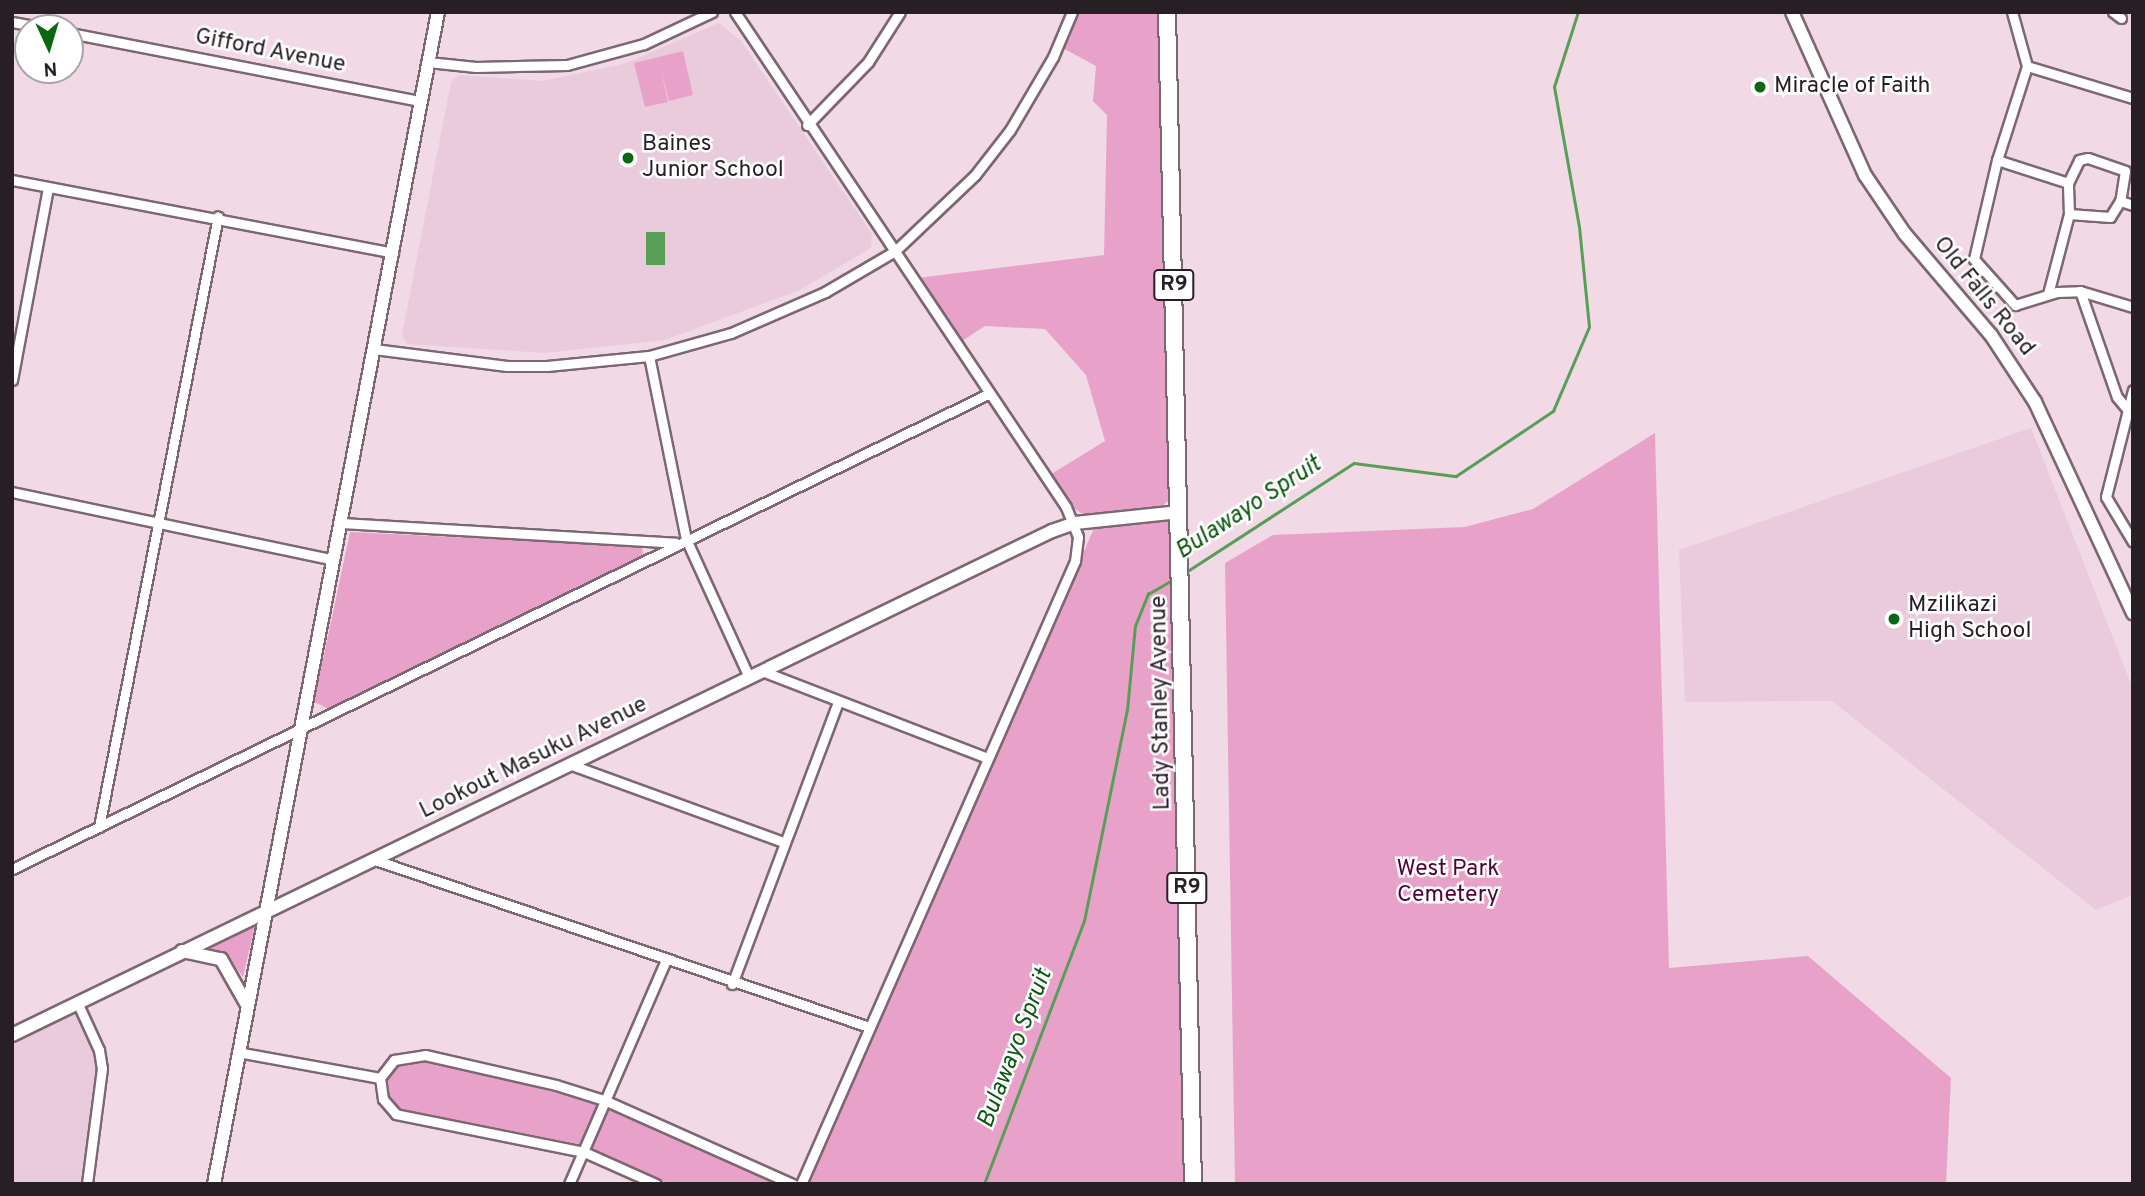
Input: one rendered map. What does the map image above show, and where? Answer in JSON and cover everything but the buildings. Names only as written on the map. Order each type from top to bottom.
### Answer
[{"type":"highway","name":"Lady Stanley Avenue","points":[[1167,12],[1183,591],[1194,1184]]},
{"type":"street","points":[[214,1184],[237,1052],[268,907],[299,730],[342,523],[438,12]]},
{"type":"street","points":[[428,62],[476,67],[567,65],[644,44],[712,12]]},
{"type":"street","points":[[735,12],[807,125],[895,251],[1075,523],[1075,561],[800,1184]]},
{"type":"street","points":[[807,125],[868,62],[900,12]]},
{"type":"street","points":[[374,349],[507,366],[547,366],[649,356],[783,312],[895,251],[975,175],[1010,130],[1053,57],[1072,12]]},
{"type":"street","name":"Old Falls Road","points":[[1792,12],[1865,175],[1905,234],[1991,335],[2035,402],[2128,587],[2133,614]]},
{"type":"street","points":[[2012,12],[2026,66],[1997,160],[1974,259],[2015,305],[2048,294],[2080,291],[2133,307]]},
{"type":"street","name":"Gifford Avenue","points":[[84,36],[421,101]]},
{"type":"street","points":[[2026,66],[2133,97]]},
{"type":"street","points":[[2048,294],[2069,215],[2068,183],[2082,158],[2122,168],[2126,180],[2120,201],[2110,217],[2069,215]]},
{"type":"street","points":[[1997,160],[2068,183]]},
{"type":"street","points":[[12,180],[218,216],[393,253]]},
{"type":"street","points":[[12,380],[48,187]]},
{"type":"street","points":[[2120,201],[2133,205]]},
{"type":"street","points":[[99,827],[156,520],[218,216]]},
{"type":"street","points":[[2080,291],[2117,397],[2127,410]]},
{"type":"street","points":[[649,356],[686,539],[749,677]]},
{"type":"street","points":[[2133,390],[2127,410],[2128,426],[2106,497],[2133,542]]},
{"type":"street","points":[[12,869],[676,543],[988,394]]},
{"type":"street","points":[[12,492],[156,520],[334,560]]},
{"type":"street","name":"Lookout Masuku Avenue","points":[[12,1035],[268,907],[376,860],[749,677],[1075,523],[1179,512]]},
{"type":"street","points":[[342,523],[676,543]]},
{"type":"street","points":[[762,671],[987,758]]},
{"type":"street","points":[[732,984],[783,842],[838,702]]},
{"type":"street","points":[[569,764],[783,842]]},
{"type":"street","points":[[376,860],[732,984],[869,1027]]},
{"type":"street","points":[[181,951],[221,959],[247,1005]]},
{"type":"street","points":[[569,1184],[666,960]]},
{"type":"street","points":[[78,1004],[99,1050],[102,1068],[87,1184]]},
{"type":"street","points":[[237,1052],[380,1078]]},
{"type":"street","points":[[656,1184],[584,1152],[396,1115],[383,1098],[380,1078],[394,1060],[425,1055],[604,1100],[793,1184]]},
{"type":"shaded area","name":"Baines Junior School","points":[[719,23],[741,41],[872,234],[871,248],[800,290],[665,340],[545,353],[407,344],[402,335],[451,82],[458,75],[542,81],[624,64]]},
{"type":"shaded area","points":[[646,232],[665,232],[665,265],[646,265]]},
{"type":"shaded area","name":"Mzilikazi High School","points":[[2031,428],[2133,689],[2133,895],[2096,910],[1832,701],[1685,702],[1679,550]]},
{"type":"shaded area","points":[[77,1010],[95,1051],[97,1069],[82,1184],[12,1184],[12,1041]]},
{"type":"green space","points":[[1077,12],[1161,12],[1171,483],[1169,500],[1160,508],[1086,516],[1070,506],[1048,476],[1105,441],[1086,375],[1045,329],[985,326],[959,343],[917,278],[1104,255],[1107,115],[1093,101],[1096,66],[1061,47]]},
{"type":"green space","points":[[683,51],[693,95],[669,101],[661,70],[668,102],[645,107],[634,63]]},
{"type":"green space","name":"West Park Cemetery","points":[[1655,433],[1669,968],[1808,956],[1951,1078],[1946,1184],[1235,1184],[1225,563],[1273,535],[1465,527],[1533,509]]},
{"type":"green space","points":[[1172,521],[1185,1184],[808,1184],[1095,526]]},
{"type":"green space","points":[[350,532],[642,546],[643,555],[329,709],[314,702]]},
{"type":"green space","points":[[256,921],[243,977],[226,954],[205,948]]},
{"type":"green space","points":[[425,1060],[597,1103],[778,1184],[670,1184],[579,1144],[400,1109],[387,1095],[386,1078],[398,1065]]},
{"type":"waterway","name":"Bulawayo Spruit","points":[[1186,572],[1354,463],[1456,476],[1553,411],[1589,327],[1579,227],[1554,87],[1578,12]]},
{"type":"waterway","name":"Bulawayo Spruit","points":[[984,1184],[1084,921],[1127,710],[1135,626],[1148,594],[1174,579]]},
{"type":"place","name":"Miracle of Faith","points":[[1760,87]]},
{"type":"place","name":"Baines Junior School","points":[[628,158]]},
{"type":"place","name":"Mzilikazi High School","points":[[1894,619]]}]
